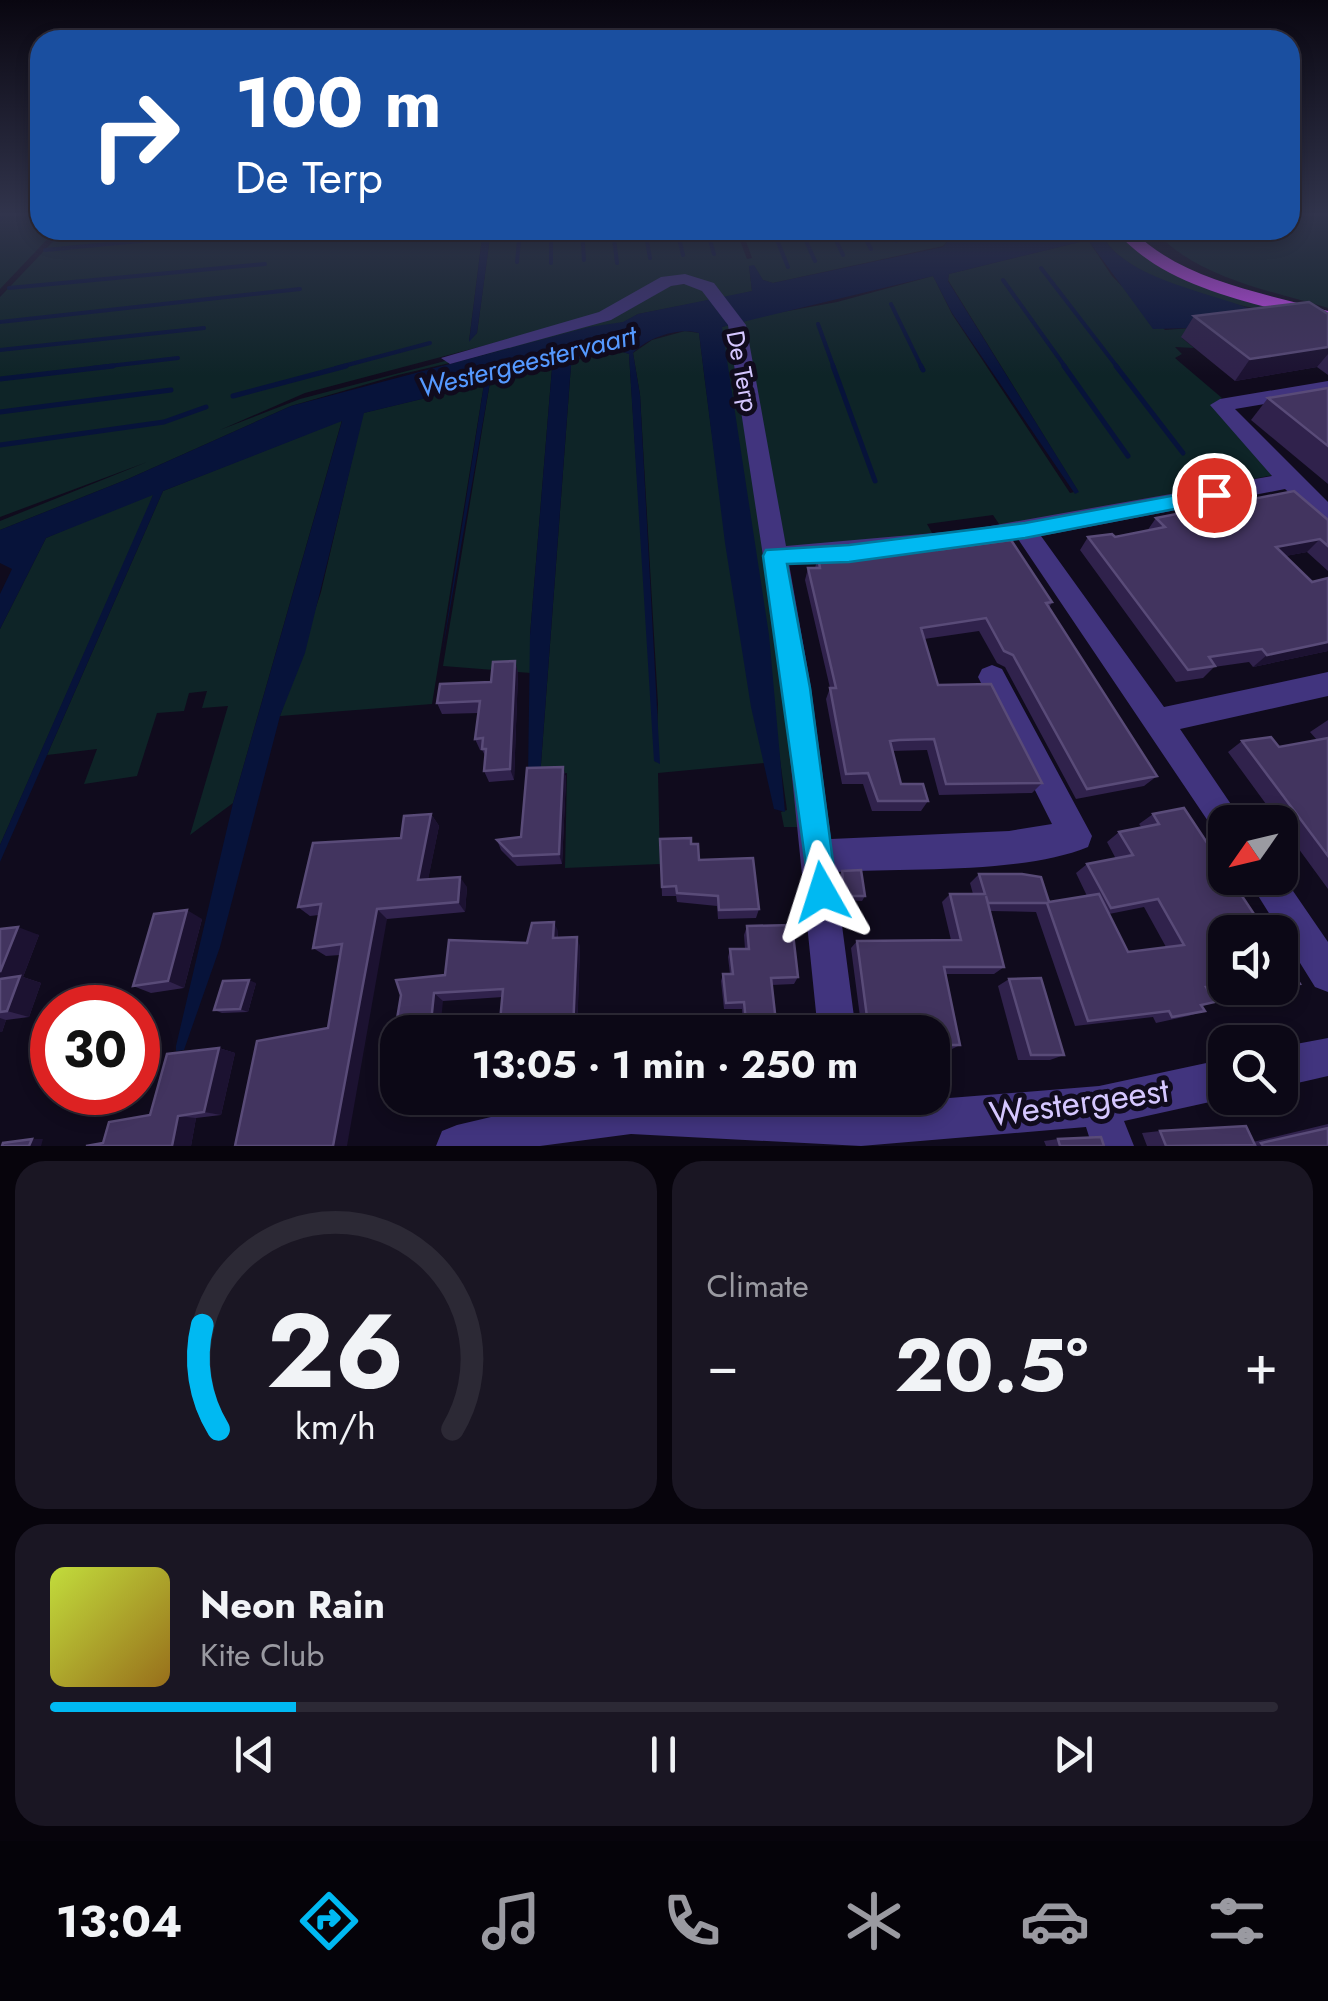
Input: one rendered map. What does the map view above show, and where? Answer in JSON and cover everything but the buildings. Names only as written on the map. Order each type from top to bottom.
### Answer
[{"type":"main road","points":[[1182,268],[1328,317]]},
{"type":"main road","points":[[1194,268],[1244,290]]},
{"type":"street","name":"De Terp","points":[[450,358],[605,316],[667,281],[698,282],[712,291],[737,326],[797,688],[834,1015]]},
{"type":"street","points":[[1328,387],[1220,405],[1289,480],[1328,515]]},
{"type":"street","points":[[774,556],[849,554],[1025,530],[1289,480]]},
{"type":"street","points":[[1025,530],[1216,805]]},
{"type":"street","points":[[818,856],[1009,847],[1076,836],[992,677]]},
{"type":"street","points":[[1159,721],[1328,684]]},
{"type":"street","points":[[1275,895],[1328,974]]},
{"type":"street","points":[[1298,1063],[1328,1056]]},
{"type":"street","name":"Westergeest","points":[[457,1146],[554,1122],[631,1114],[840,1124],[1100,1106],[1208,1083]]},
{"type":"street","points":[[1100,1106],[1114,1146]]},
{"type":"green space","points":[[0,268],[19,268],[0,289]]},
{"type":"green space","points":[[27,268],[478,268],[469,341],[477,333],[486,268],[749,268],[752,291],[723,298],[696,279],[661,281],[604,314],[305,393],[220,430],[300,399],[602,320],[657,287],[695,283],[715,299],[638,314],[624,322],[398,375],[291,406],[128,479],[0,530],[0,521],[147,462],[0,517],[0,297]]},
{"type":"green space","points":[[756,268],[840,268],[773,283],[763,280]]},
{"type":"green space","points":[[972,268],[1107,268],[1165,330],[1190,328],[1182,338],[1194,348],[1175,347],[1182,354],[1175,358],[1222,398],[1213,404],[1273,475],[1018,526],[1001,527],[993,515],[927,524],[935,538],[790,550],[777,543],[738,320],[837,302],[933,276],[952,314],[1070,493],[1078,491],[948,280],[949,274]]},
{"type":"green space","points":[[1137,268],[1184,268],[1328,321],[1237,304]]},
{"type":"green space","points":[[1207,268],[1328,268],[1328,308],[1258,288]]},
{"type":"green space","points":[[729,325],[808,827],[784,827],[781,812],[787,810],[721,336],[722,327]]},
{"type":"green space","points":[[685,331],[699,333],[728,549],[765,763],[658,773],[660,864],[565,868],[567,773],[540,777],[571,365],[599,352],[629,354],[656,763],[658,704],[640,395],[633,353],[652,340]]},
{"type":"green space","points":[[552,368],[530,635],[531,673],[443,666],[490,382]]},
{"type":"green space","points":[[484,384],[432,704],[280,716],[321,592],[363,413]]},
{"type":"green space","points":[[342,420],[233,803],[190,835],[228,706],[202,708],[207,691],[189,693],[184,711],[157,713],[137,776],[84,784],[97,749],[47,755],[163,491]]},
{"type":"green space","points":[[147,494],[153,495],[149,506],[0,845],[0,629],[46,538]]},
{"type":"water","points":[[478,268],[486,268],[477,333],[469,342]]},
{"type":"water","name":"Westergeestervaart","points":[[749,268],[756,268],[763,280],[773,283],[842,268],[972,268],[949,274],[948,281],[1079,492],[1075,494],[952,313],[933,276],[722,327],[769,635],[785,812],[774,809],[751,707],[725,543],[699,333],[682,331],[654,338],[633,353],[640,395],[660,764],[654,761],[629,354],[599,352],[571,365],[540,777],[528,778],[530,635],[552,368],[490,382],[442,654],[484,384],[364,413],[305,653],[280,716],[220,947],[184,1050],[176,1051],[233,803],[342,421],[163,491],[0,862],[0,845],[153,495],[46,538],[0,629],[0,594],[12,569],[0,563],[0,530],[128,479],[291,406],[589,327],[623,322],[638,314],[752,291]]},
{"type":"water","points":[[1109,268],[1139,268],[1255,311],[1190,328],[1153,329]]},
{"type":"waterway","points":[[9,288],[217,268]]},
{"type":"waterway","points":[[1041,268],[1118,368]]},
{"type":"waterway","points":[[1003,280],[1066,368]]},
{"type":"waterway","points":[[0,322],[300,289]]},
{"type":"waterway","points":[[891,304],[922,368]]},
{"type":"waterway","points":[[818,324],[834,368]]},
{"type":"waterway","points":[[0,350],[204,328]]},
{"type":"waterway","points":[[336,368],[430,343]]},
{"type":"waterway","points":[[92,368],[178,358]]},
{"type":"waterway","points":[[0,379],[113,366]]},
{"type":"waterway","points":[[233,396],[346,366]]},
{"type":"waterway","points":[[833,366],[875,481]]},
{"type":"waterway","points":[[1064,366],[1128,456]]},
{"type":"waterway","points":[[1116,366],[1183,453]]},
{"type":"waterway","points":[[0,412],[171,390]]},
{"type":"waterway","points":[[0,445],[164,422],[206,407]]},
{"type":"route","points":[[822,892],[797,688],[774,556],[849,554],[1025,530],[1214,495]]}]
